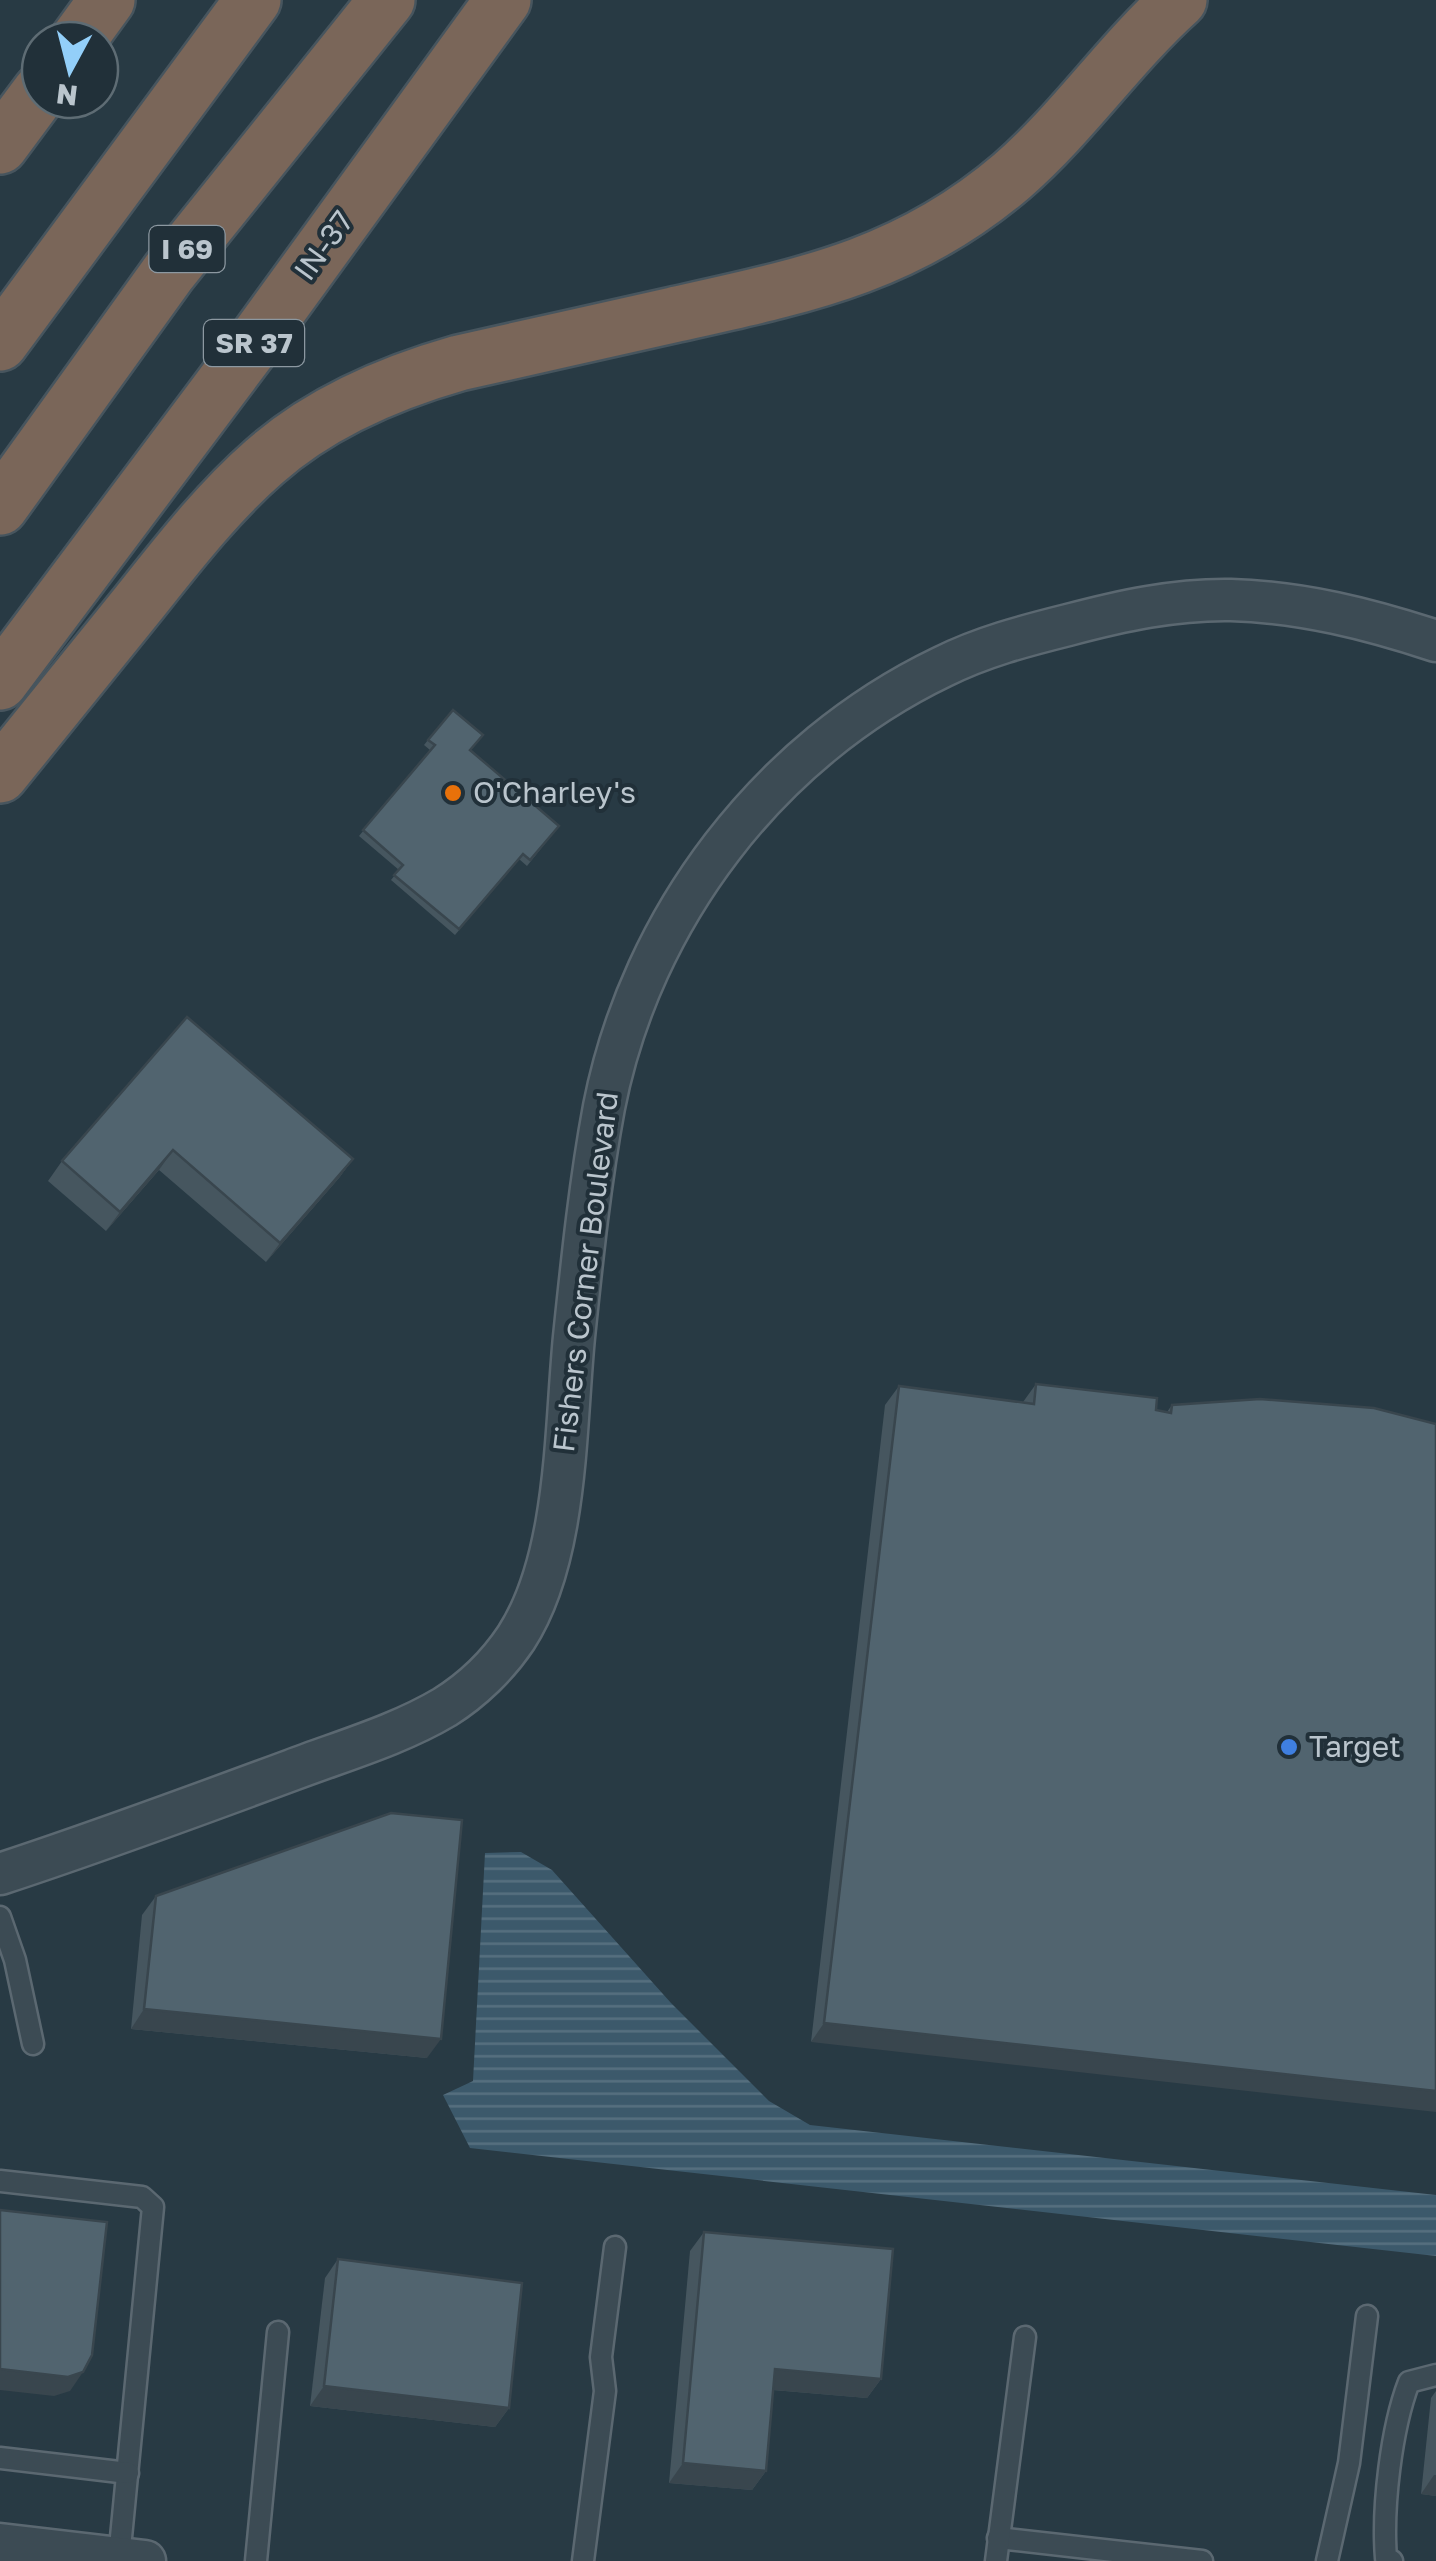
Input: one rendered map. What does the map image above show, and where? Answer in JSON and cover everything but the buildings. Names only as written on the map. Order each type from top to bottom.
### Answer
[{"type":"highway","points":[[0,343],[252,0]]},
{"type":"highway","name":"I 69","points":[[0,507],[169,272],[386,0]]},
{"type":"highway","name":"IN-37","points":[[0,682],[503,0]]},
{"type":"highway","points":[[0,775],[194,536],[264,462],[339,410],[402,379],[806,286],[899,252],[1012,176],[1087,98],[1160,10]]},
{"type":"highway","points":[[0,146],[20,119]]},
{"type":"street","name":"Fishers Corner Boulevard","points":[[0,1874],[226,1795],[422,1718],[446,1706],[482,1678],[516,1638],[538,1593],[554,1526],[594,1172],[606,1099],[625,1028],[644,976],[683,904],[746,817],[798,762],[861,715],[938,668],[1004,641],[1128,610],[1204,600],[1270,603],[1371,620],[1436,641]]},
{"type":"street","points":[[0,2544],[132,2559]]},
{"type":"lane","points":[[0,1917],[15,1960],[33,2044]]},
{"type":"lane","points":[[0,2182],[142,2197],[153,2207],[128,2473],[132,2559]]},
{"type":"lane","points":[[583,2561],[604,2391],[602,2357],[615,2247]]},
{"type":"lane","points":[[1326,2561],[1349,2463],[1367,2316]]},
{"type":"lane","points":[[256,2561],[278,2332]]},
{"type":"lane","points":[[996,2561],[1026,2336]]},
{"type":"lane","points":[[1392,2561],[1386,2558],[1383,2527],[1400,2407],[1409,2382],[1436,2375]]},
{"type":"lane","points":[[0,2458],[128,2473]]},
{"type":"lane","points":[[998,2538],[1202,2561]]},
{"type":"water","points":[[521,1852],[552,1870],[671,2003],[769,2101],[810,2125],[1436,2195],[1436,2256],[470,2148],[443,2095],[473,2081],[485,1853]]},
{"type":"place","name":"O'Charley's","points":[[453,793]]},
{"type":"place","name":"Target","points":[[1289,1747]]}]
